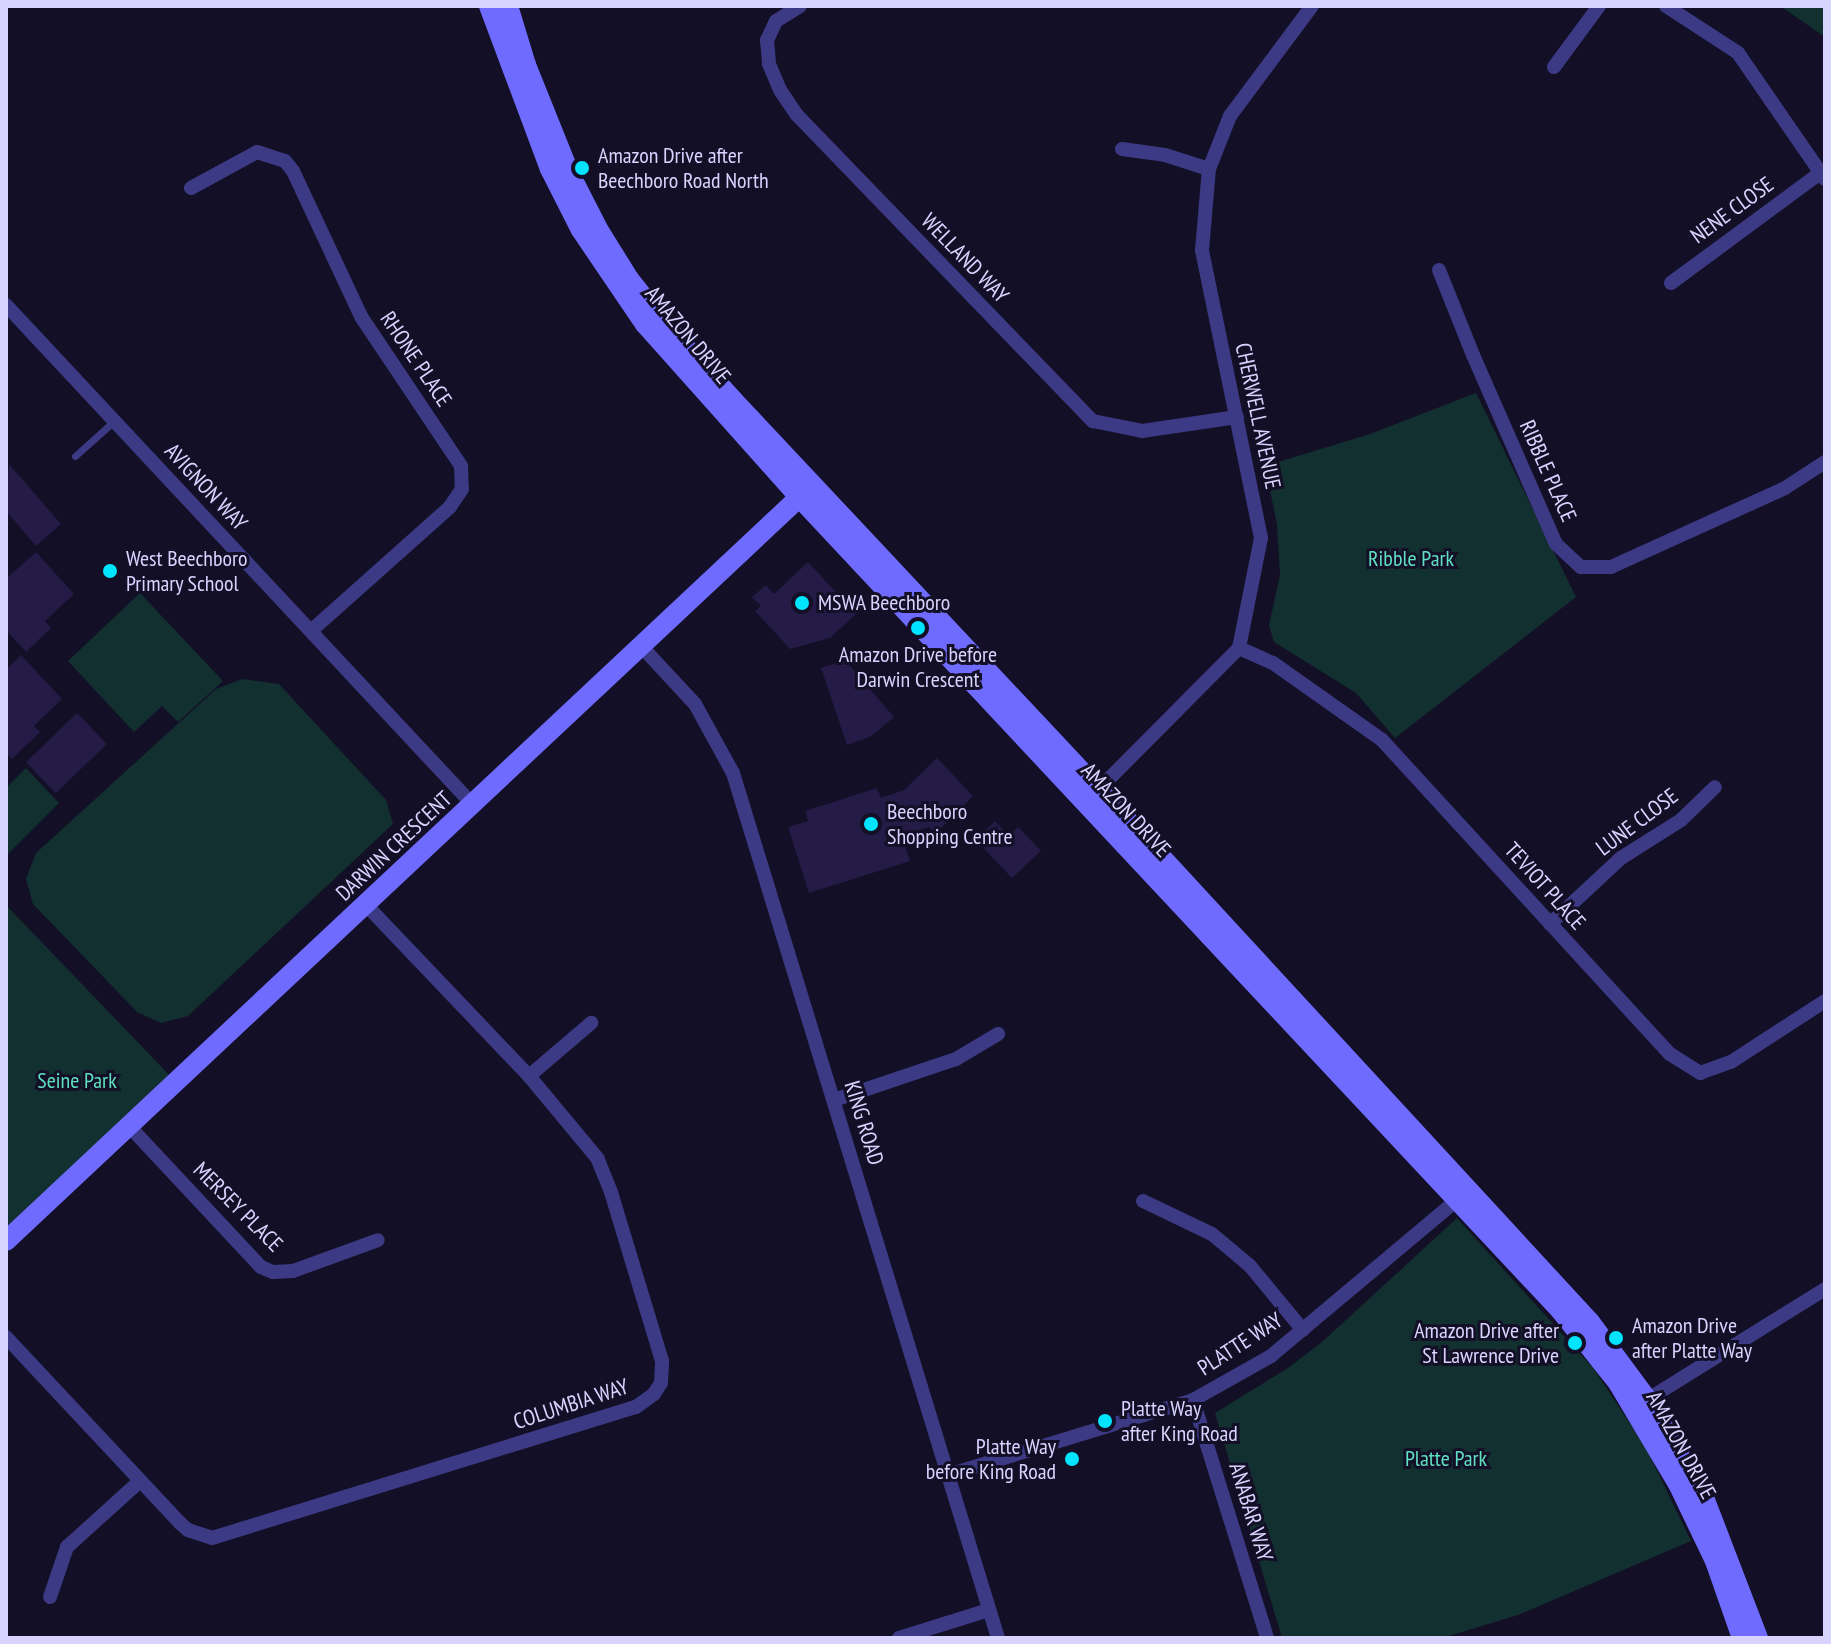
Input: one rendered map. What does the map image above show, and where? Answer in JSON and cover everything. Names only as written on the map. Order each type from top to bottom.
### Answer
[{"type":"street","name":"AMAZON DRIVE","points":[[489,6],[550,169],[595,252],[662,346],[806,491],[1091,796],[1118,810],[1463,1195],[1590,1322],[1705,1500],[1758,1638]]},
{"type":"street","name":"AMAZON DRIVE","points":[[508,6],[526,65],[569,172],[598,229],[629,279],[806,491]]},
{"type":"street","name":"WELLAND WAY","points":[[800,6],[776,21],[767,40],[769,64],[780,90],[797,115],[1093,421],[1142,431],[1237,417]]},
{"type":"street","points":[[1554,67],[1599,6]]},
{"type":"street","points":[[1666,6],[1738,53],[1822,176]]},
{"type":"street","name":"CHERWELL AVENUE","points":[[1239,648],[1261,538],[1202,250],[1209,169],[1230,116],[1303,9]]},
{"type":"street","points":[[1122,149],[1165,155],[1209,169]]},
{"type":"street","name":"RHONE PLACE","points":[[191,188],[257,152],[285,161],[293,171],[362,318],[461,466],[462,489],[450,507],[311,631]]},
{"type":"street","name":"NENE CLOSE","points":[[1671,283],[1822,176]]},
{"type":"street","name":"RIBBLE PLACE","points":[[1439,270],[1556,544],[1581,567],[1611,567],[1785,488],[1825,462]]},
{"type":"street","name":"AVIGNON WAY","points":[[6,305],[473,805]]},
{"type":"street","name":"DARWIN CRESCENT","points":[[6,1241],[806,491]]},
{"type":"street","name":"KING ROAD","points":[[642,647],[695,704],[733,773],[998,1638]]},
{"type":"street","points":[[1091,796],[1239,648]]},
{"type":"street","name":"TEVIOT PLACE","points":[[1239,648],[1273,663],[1382,740],[1670,1054],[1700,1073],[1731,1062],[1825,1001]]},
{"type":"street","name":"LUNE CLOSE","points":[[1550,924],[1621,858],[1681,820],[1715,787]]},
{"type":"street","name":"COLUMBIA WAY","points":[[6,1337],[140,1481],[188,1530],[200,1536],[222,1537],[636,1407],[654,1394],[661,1383],[662,1361],[606,1175],[589,1145],[529,1076],[366,905]]},
{"type":"street","points":[[529,1076],[591,1023]]},
{"type":"street","points":[[834,1100],[956,1059],[998,1034]]},
{"type":"street","name":"MERSEY PLACE","points":[[130,1127],[261,1267],[273,1272],[293,1271],[378,1240]]},
{"type":"street","name":"PLATTE WAY","points":[[948,1475],[1193,1400],[1271,1356],[1463,1195]]},
{"type":"street","points":[[1143,1201],[1212,1234],[1250,1266],[1303,1330]]},
{"type":"street","points":[[1641,1404],[1825,1289]]},
{"type":"street","name":"ANABAR WAY","points":[[1193,1400],[1267,1638]]},
{"type":"street","name":"AMAZON DRIVE","points":[[1641,1404],[1697,1523],[1742,1638]]},
{"type":"street","points":[[50,1597],[67,1547],[140,1481]]},
{"type":"street","points":[[899,1638],[989,1610]]},
{"type":"lane","points":[[75,456],[114,421]]},
{"type":"green space","points":[[1780,6],[1825,6],[1825,37]]},
{"type":"green space","name":"Ribble Park","points":[[1476,393],[1576,597],[1395,738],[1356,693],[1274,642],[1269,625],[1280,575],[1277,524],[1265,466],[1370,434]]},
{"type":"green space","points":[[140,593],[223,681],[178,722],[162,706],[134,732],[68,661]]},
{"type":"green space","points":[[242,679],[279,684],[386,800],[393,824],[188,1016],[161,1023],[137,1012],[33,904],[26,879],[36,853],[216,689]]},
{"type":"green space","points":[[26,768],[59,803],[6,856],[6,788]]},
{"type":"green space","name":"Seine Park","points":[[6,905],[177,1083],[6,1243]]},
{"type":"green space","name":"Platte Park","points":[[1457,1218],[1594,1369],[1646,1448],[1691,1541],[1518,1615],[1442,1638],[1282,1638],[1215,1413],[1288,1368],[1322,1342]]},
{"type":"building","points":[[9,464],[61,524],[36,546],[6,511]]},
{"type":"building","points":[[36,552],[74,594],[45,621],[51,628],[26,652],[6,630],[6,579]]},
{"type":"building","name":"MSWA Beechboro","points":[[808,562],[856,614],[830,638],[790,649],[755,611],[761,606],[752,597],[766,585],[774,594]]},
{"type":"building","points":[[21,655],[62,699],[34,726],[40,732],[12,759],[6,752],[6,670]]},
{"type":"building","points":[[845,660],[894,717],[870,737],[847,745],[821,668]]},
{"type":"building","points":[[77,713],[107,744],[56,793],[26,762]]},
{"type":"building","name":"Beechboro Shopping Centre","points":[[937,758],[973,796],[935,834],[929,827],[902,836],[910,861],[809,893],[788,827],[808,821],[805,811],[877,788],[881,798],[904,790]]},
{"type":"building","points":[[995,821],[1009,836],[1018,827],[1041,851],[1012,878],[976,840]]},
{"type":"place","name":"Amazon Drive after Beechboro Road North","points":[[582,168]]},
{"type":"place","name":"West Beechboro Primary School","points":[[110,571]]},
{"type":"place","name":"MSWA Beechboro","points":[[802,603]]},
{"type":"place","name":"Amazon Drive before Darwin Crescent","points":[[918,628]]},
{"type":"place","name":"Beechboro Shopping Centre","points":[[871,824]]},
{"type":"place","name":"Amazon Drive after Platte Way","points":[[1616,1338]]},
{"type":"place","name":"Amazon Drive after St Lawrence Drive","points":[[1575,1343]]},
{"type":"place","name":"Platte Way after King Road","points":[[1105,1421]]},
{"type":"place","name":"Platte Way before King Road","points":[[1072,1459]]}]
